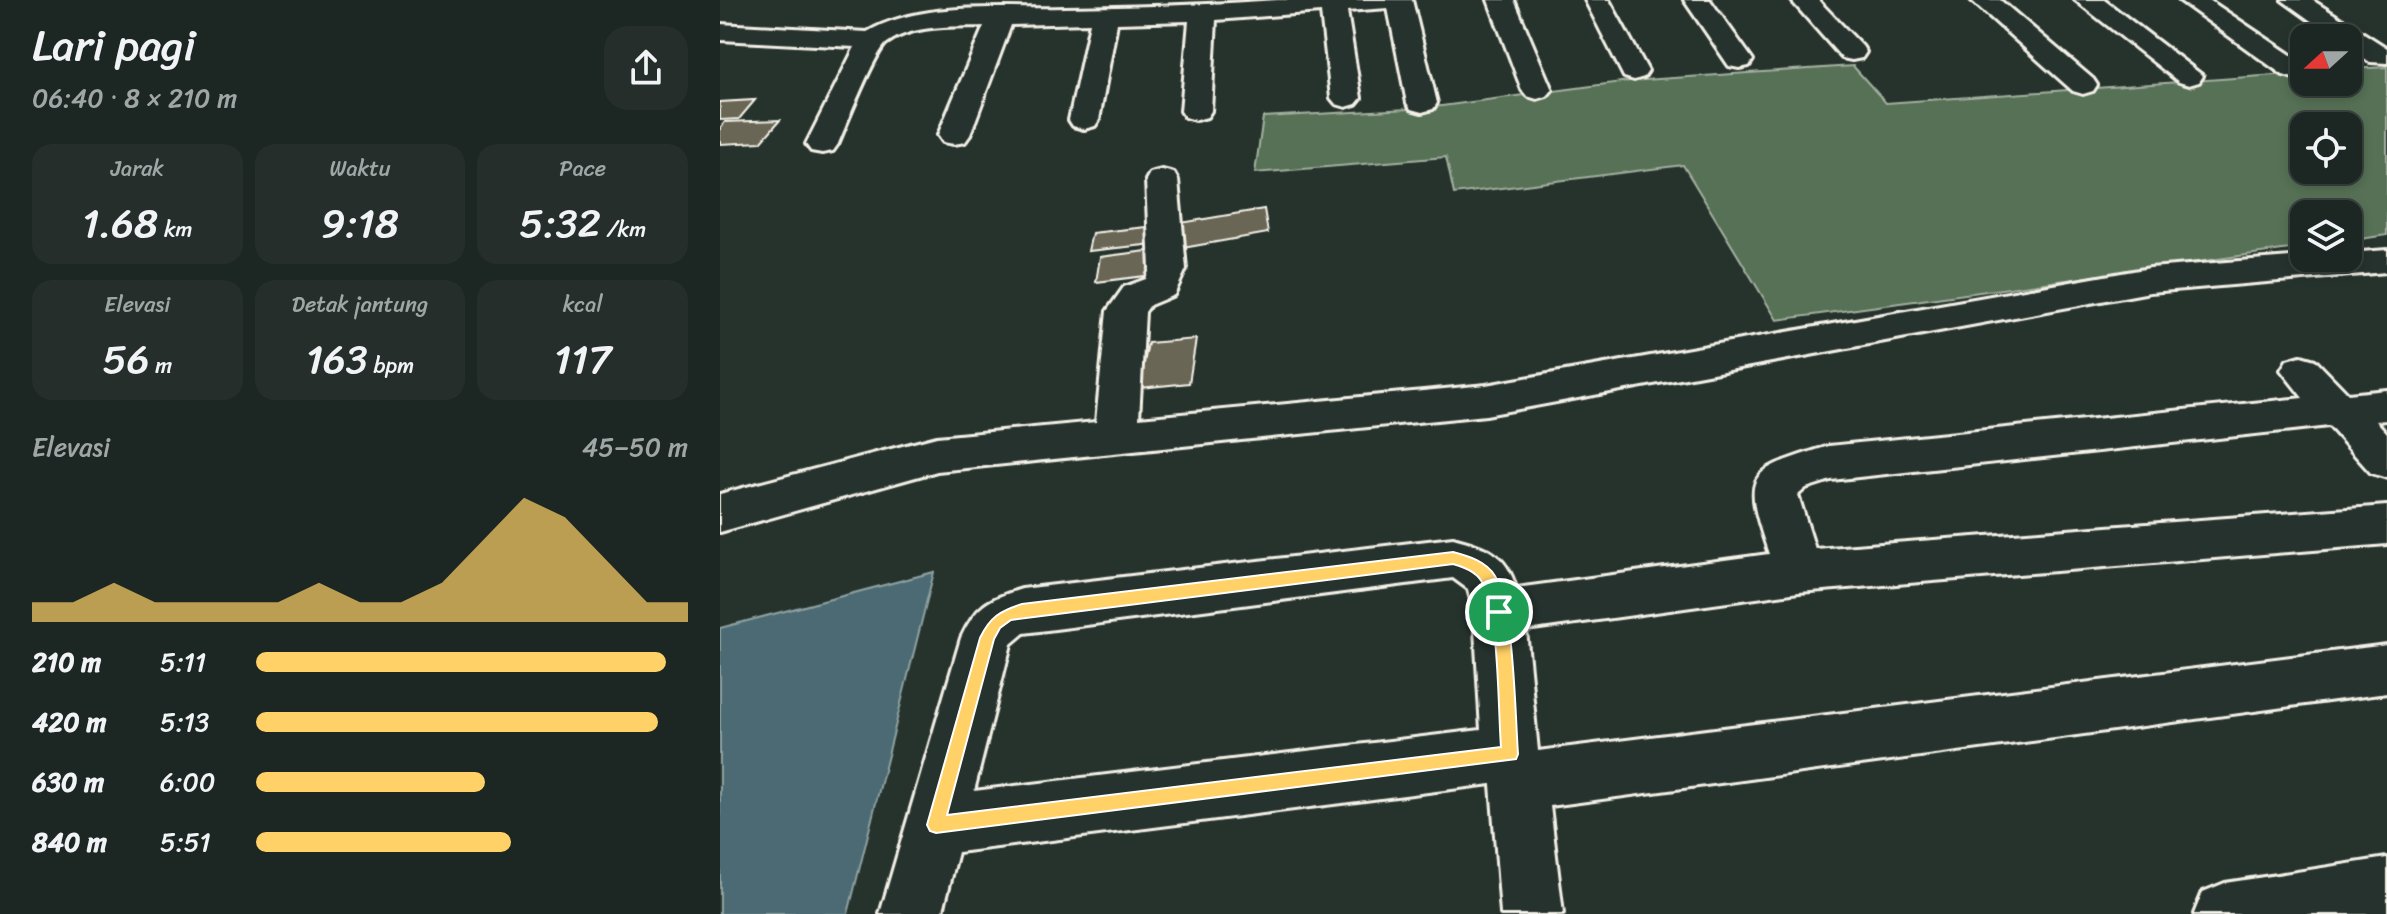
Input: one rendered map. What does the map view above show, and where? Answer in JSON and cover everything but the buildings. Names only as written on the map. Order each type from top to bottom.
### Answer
[{"type":"street","points":[[720,32],[872,40],[897,26],[952,9],[1001,18],[1203,13],[1388,0]]},
{"type":"street","points":[[1399,0],[1422,103]]},
{"type":"street","points":[[1501,0],[1537,90]]},
{"type":"street","points":[[1598,0],[1634,71]]},
{"type":"street","points":[[1697,0],[1739,60]]},
{"type":"street","points":[[1804,0],[1852,52]]},
{"type":"street","points":[[1984,0],[2022,29],[2083,85]]},
{"type":"street","points":[[2088,0],[2189,76]]},
{"type":"street","points":[[2192,0],[2290,67]]},
{"type":"street","points":[[2295,0],[2380,56]]},
{"type":"street","points":[[1333,4],[1346,98]]},
{"type":"street","points":[[1196,111],[1203,13]]},
{"type":"street","points":[[1084,120],[1105,15]]},
{"type":"street","points":[[954,135],[1001,18]]},
{"type":"street","points":[[822,144],[872,40]]},
{"type":"street","points":[[1116,436],[1126,311],[1137,296],[1161,287],[1168,269],[1162,180]]},
{"type":"street","points":[[720,513],[937,454],[1486,400],[2150,280],[2387,261]]},
{"type":"street","points":[[2301,370],[2387,461]]},
{"type":"street","points":[[1799,571],[1779,516],[1774,489],[1790,476],[1829,463],[2387,405]]},
{"type":"street","points":[[1499,612],[1799,571],[2387,525]]},
{"type":"street","points":[[911,914],[987,638],[995,624],[1007,615],[1453,558],[1471,563],[1489,578],[1499,612],[1532,914]]},
{"type":"street","points":[[936,825],[1515,768],[2387,669]]},
{"type":"street","points":[[2225,914],[2387,889]]},
{"type":"green space","points":[[1853,66],[1886,103],[2290,74],[2290,96],[2362,96],[2362,68],[2387,67],[2387,235],[2362,239],[2362,200],[2290,200],[2290,249],[1777,320],[1683,165],[1454,194],[1446,157],[1255,173],[1263,117],[1427,108],[1629,81]]},
{"type":"water","points":[[934,572],[848,914],[720,914],[720,628]]},
{"type":"route","points":[[1453,558],[1471,563],[1489,578],[1499,612],[1510,754],[936,825],[987,638],[995,624],[1007,615],[1453,558]]}]
